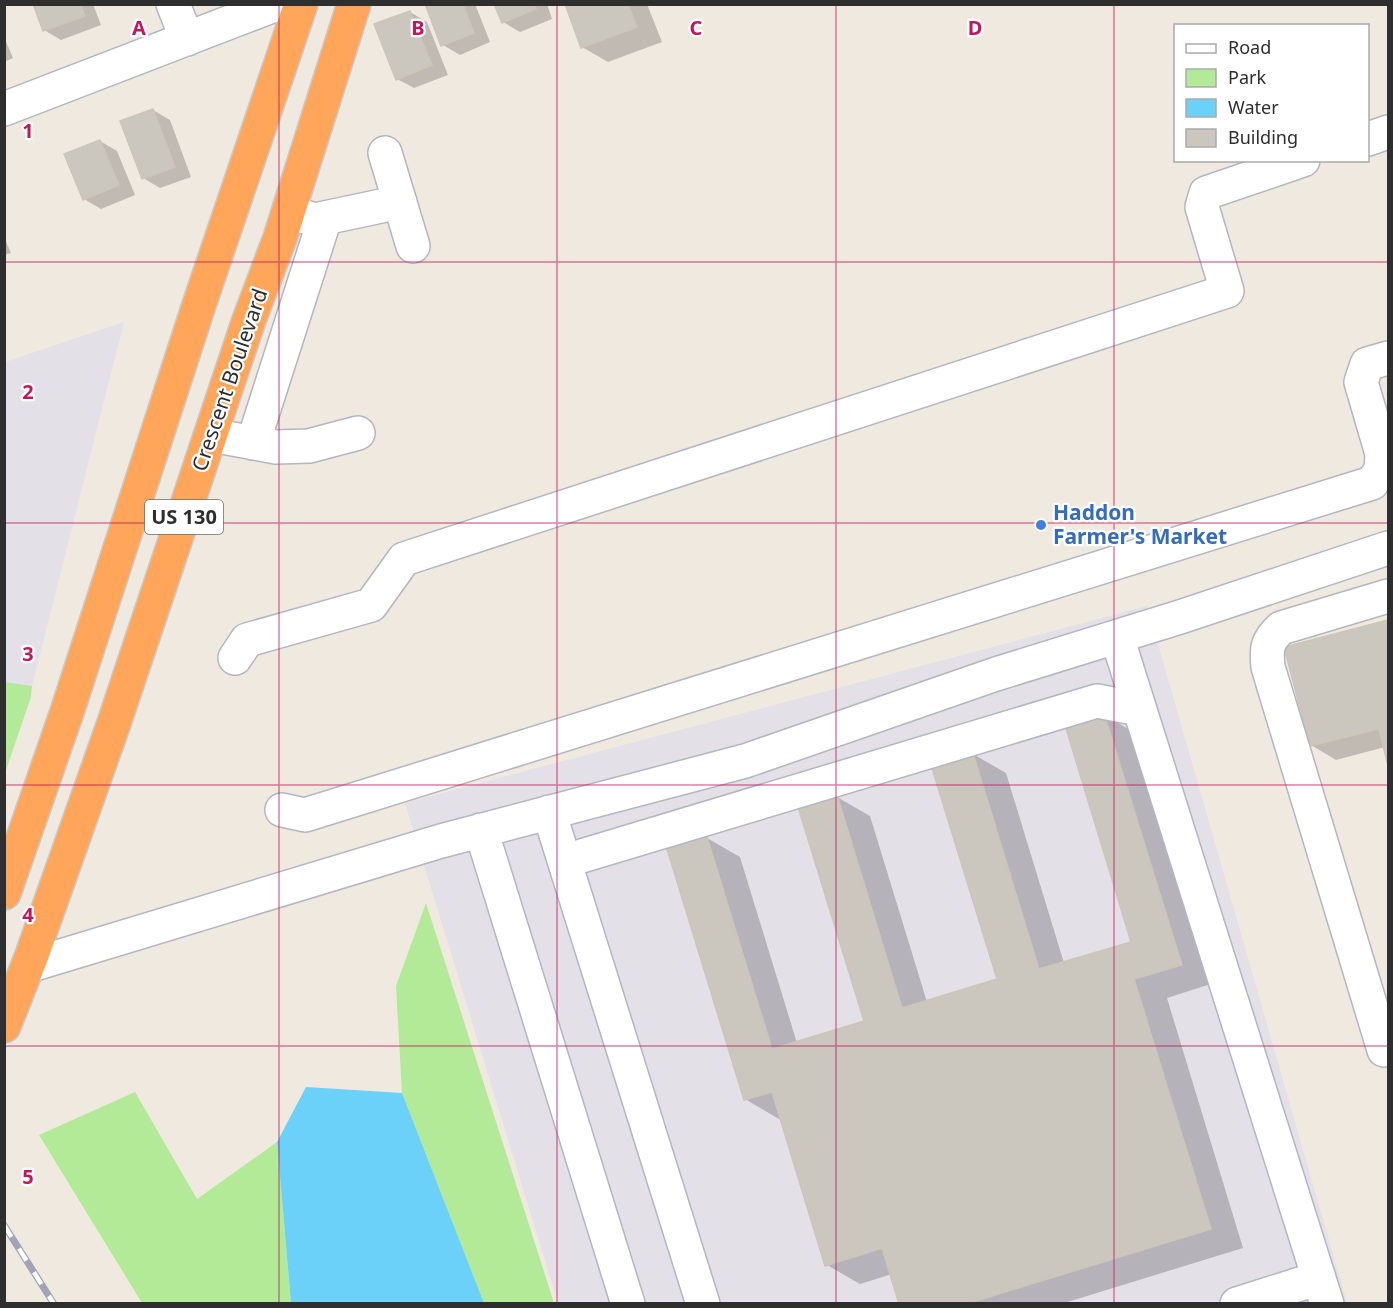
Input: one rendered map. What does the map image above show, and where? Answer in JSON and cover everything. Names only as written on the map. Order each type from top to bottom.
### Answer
[{"type":"highway","name":"US 130","points":[[4,893],[67,712],[201,299],[302,4]]},
{"type":"highway","name":"Crescent Boulevard","points":[[4,1026],[28,966],[114,723],[288,211],[354,4]]},
{"type":"street","points":[[173,4],[187,39]]},
{"type":"street","points":[[4,109],[278,4]]},
{"type":"street","points":[[1369,139],[1389,132]]},
{"type":"street","points":[[385,153],[413,246]]},
{"type":"street","points":[[235,658],[247,640],[370,605],[404,559],[1227,291],[1202,207],[1206,193],[1297,162]]},
{"type":"street","points":[[288,211],[315,220],[400,202]]},
{"type":"street","points":[[253,443],[325,218]]},
{"type":"street","points":[[282,810],[305,815],[1372,483],[1382,470],[1382,454],[1360,382],[1367,364],[1389,358]]},
{"type":"street","points":[[211,435],[276,447],[309,446],[358,433]]},
{"type":"street","points":[[28,966],[362,864],[481,830],[745,761],[996,674],[1389,548]]},
{"type":"street","points":[[1389,596],[1281,628],[1273,636],[1266,650],[1268,667],[1384,1050],[1389,1048]]},
{"type":"street","points":[[1117,637],[1323,1291],[1237,1304]]},
{"type":"street","points":[[565,861],[1097,701],[1139,709]]},
{"type":"street","points":[[549,812],[703,1304]]},
{"type":"street","points":[[481,830],[628,1304]]},
{"type":"shaded area","points":[[124,322],[32,686],[5,682],[5,362]]},
{"type":"shaded area","points":[[1147,606],[1347,1303],[558,1303],[405,803]]},
{"type":"green space","points":[[5,682],[32,686],[31,697],[5,773]]},
{"type":"green space","points":[[426,903],[554,1303],[484,1303],[402,1093],[396,986]]},
{"type":"green space","points":[[135,1092],[197,1199],[277,1142],[291,1303],[142,1303],[39,1135]]},
{"type":"water","points":[[306,1087],[402,1093],[484,1303],[291,1303],[277,1142]]},
{"type":"building","points":[[33,4],[80,4],[85,16],[43,31]]},
{"type":"building","points":[[425,4],[463,4],[474,33],[441,46]]},
{"type":"building","points":[[494,4],[535,4],[536,9],[502,23]]},
{"type":"building","points":[[565,4],[628,4],[637,27],[581,48]]},
{"type":"building","points":[[410,11],[432,65],[396,80],[374,24]]},
{"type":"building","points":[[153,109],[175,167],[142,179],[120,121]]},
{"type":"building","points":[[100,140],[119,185],[83,200],[64,154]]},
{"type":"building","points":[[1388,620],[1388,766],[1379,729],[1310,746],[1284,647]]},
{"type":"building","points":[[1104,713],[1182,965],[1134,979],[1211,1229],[966,1304],[899,1304],[882,1248],[825,1266],[772,1092],[744,1100],[667,849],[707,837],[772,1049],[864,1021],[798,807],[837,795],[902,1008],[997,979],[931,765],[973,753],[1039,969],[1131,942],[1065,725]]},
{"type":"railway","points":[[4,1225],[54,1304]]},
{"type":"place","name":"Haddon Farmer's Market","points":[[1041,525]]}]
